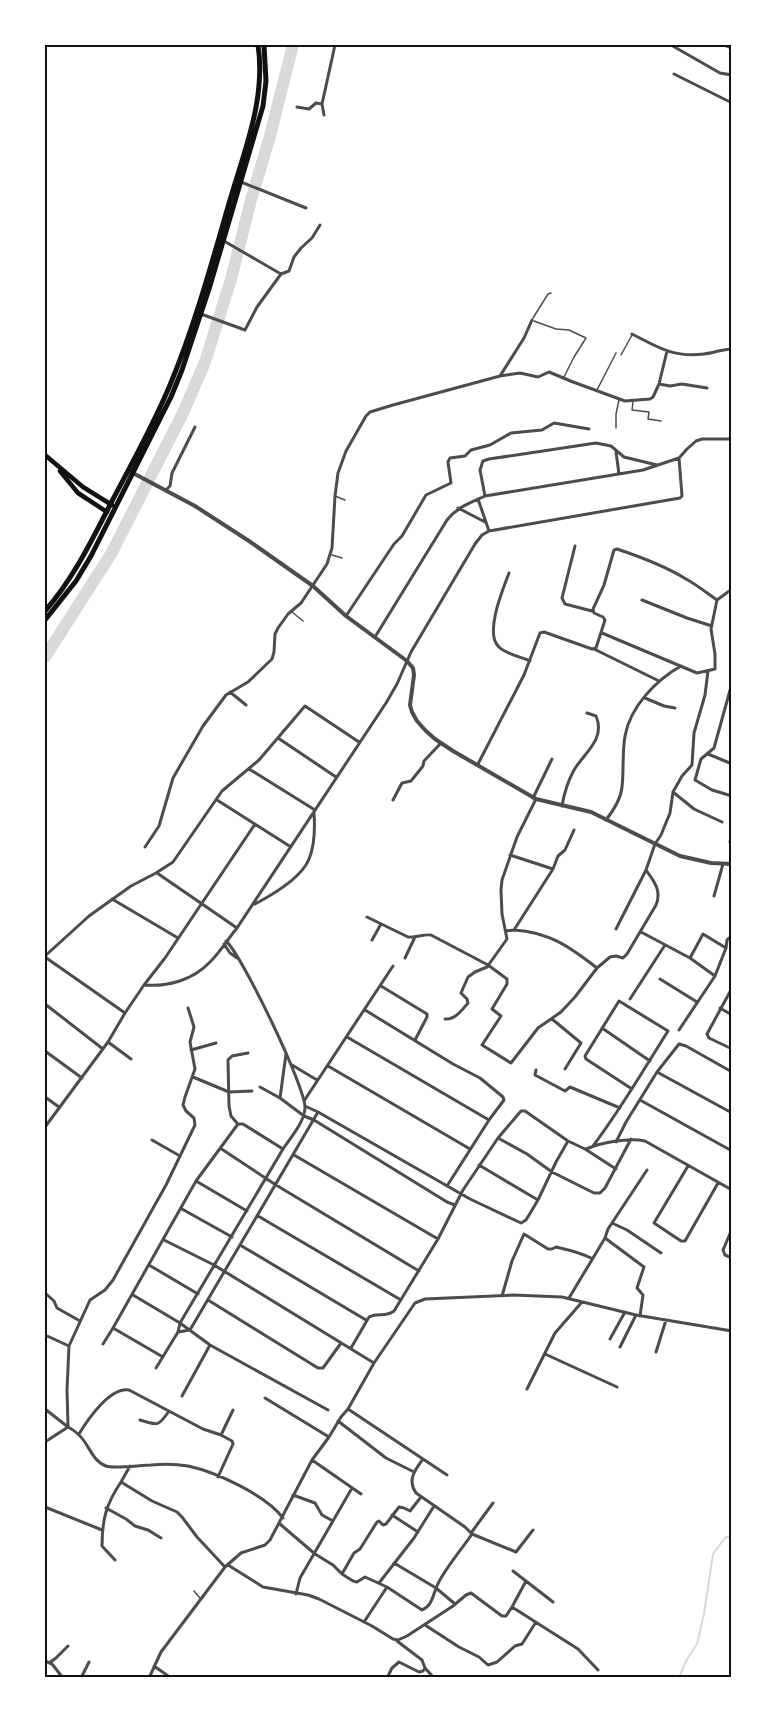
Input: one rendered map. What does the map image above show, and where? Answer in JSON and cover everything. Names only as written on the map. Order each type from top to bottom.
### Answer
[{"type":"highway","points":[[131,472],[177,369],[211,263],[257,102],[260,84],[258,45]]},
{"type":"highway","points":[[45,620],[76,581],[177,384],[224,241],[263,106],[266,81],[264,45]]},
{"type":"highway","points":[[45,611],[72,577],[109,514]]},
{"type":"main road","points":[[45,455],[89,491],[113,506]]},
{"type":"main road","points":[[56,465],[74,489],[109,514]]},
{"type":"street","points":[[324,115],[322,104],[335,45]]},
{"type":"street","points":[[671,45],[720,73],[732,75]]},
{"type":"street","points":[[724,45],[732,48]]},
{"type":"street","points":[[674,74],[732,103]]},
{"type":"street","points":[[297,107],[309,109],[316,103],[322,104]]},
{"type":"street","points":[[241,182],[306,207]]},
{"type":"street","points":[[201,314],[245,330],[257,308],[281,274],[289,271],[300,248],[312,238],[320,225]]},
{"type":"street","points":[[224,241],[281,274]]},
{"type":"street","points":[[500,376],[524,338],[532,320]]},
{"type":"street","points":[[632,334],[672,354],[691,356],[732,349]]},
{"type":"street","points":[[146,847],[159,826],[173,778],[213,711],[223,698],[248,682],[272,659],[275,634],[282,621],[301,603],[327,564],[332,548],[335,496],[339,473],[346,451],[359,426],[370,412],[500,376],[520,373],[538,377],[549,372],[619,399],[633,401],[650,399],[659,384],[667,351]]},
{"type":"street","points":[[659,384],[674,386],[682,384],[707,388]]},
{"type":"street","points":[[346,616],[394,544],[402,536],[426,495],[451,483],[448,462],[450,458],[465,456],[471,450],[490,445],[511,433],[542,430],[554,423],[589,429]]},
{"type":"street","points":[[166,490],[170,486],[172,473],[195,427]]},
{"type":"street","points":[[375,637],[447,520],[458,508],[485,496],[643,470],[679,458],[696,441],[732,439]]},
{"type":"street","points":[[485,496],[480,470],[483,461],[589,444],[607,445],[624,457],[659,465]]},
{"type":"street","points":[[615,450],[619,474]]},
{"type":"street","points":[[144,985],[165,985],[189,977],[211,962],[253,904],[392,693],[407,661],[482,535],[489,531],[680,498],[682,496],[679,458]]},
{"type":"street","points":[[131,472],[218,520],[313,586],[346,616],[407,661],[413,668],[414,675],[411,696],[412,712],[417,721],[441,743],[535,798],[591,812],[680,856],[694,861],[731,864],[732,851]]},
{"type":"street","points":[[478,499],[489,531]]},
{"type":"street","points":[[458,508],[485,522]]},
{"type":"street","points":[[575,546],[562,598],[563,602],[592,611],[604,618],[602,633],[594,649]]},
{"type":"street","points":[[592,611],[604,585],[612,554],[617,549],[671,571],[717,600]]},
{"type":"street","points":[[509,573],[499,602],[494,640],[500,648],[530,661]]},
{"type":"street","points":[[602,633],[697,673],[715,669],[712,626],[717,600],[732,589]]},
{"type":"street","points":[[642,600],[712,626]]},
{"type":"street","points":[[478,764],[530,661],[538,635],[542,632],[594,649],[659,681]]},
{"type":"street","points":[[606,820],[621,794],[622,762],[628,726],[637,708],[659,681],[681,666]]},
{"type":"street","points":[[616,929],[646,870],[655,844],[662,835],[670,813],[673,792],[692,765],[694,733],[705,695],[708,671]]},
{"type":"street","points":[[732,683],[714,748],[698,764],[695,780],[712,790],[732,796]]},
{"type":"street","points":[[230,692],[246,705]]},
{"type":"street","points":[[727,697],[732,699]]},
{"type":"street","points":[[645,698],[675,708]]},
{"type":"street","points":[[125,1012],[45,957],[81,922],[131,886],[156,873],[175,859],[226,787],[249,769],[305,706],[359,742]]},
{"type":"street","points":[[562,806],[565,790],[573,773],[596,741],[597,716],[587,713]]},
{"type":"street","points":[[278,738],[336,777]]},
{"type":"street","points":[[393,800],[402,783],[411,781],[423,766],[424,761],[441,743]]},
{"type":"street","points":[[708,754],[732,764]]},
{"type":"street","points":[[445,1019],[452,1018],[468,1003],[461,993],[468,977],[485,968],[507,939],[502,920],[501,890],[510,855],[552,759]]},
{"type":"street","points":[[249,769],[315,811]]},
{"type":"street","points":[[673,792],[694,808],[722,822]]},
{"type":"street","points":[[216,799],[291,847]]},
{"type":"street","points":[[253,904],[269,897],[305,867],[311,854],[315,811]]},
{"type":"street","points":[[45,1127],[108,1042],[125,1012],[255,824]]},
{"type":"street","points":[[514,930],[553,869],[557,858],[565,850],[574,830]]},
{"type":"street","points":[[732,831],[730,842],[732,846]]},
{"type":"street","points":[[510,855],[553,869]]},
{"type":"street","points":[[714,896],[723,864]]},
{"type":"street","points":[[367,917],[408,938],[422,934],[431,935],[488,965],[508,981],[492,1009],[501,1016],[482,1045],[511,1063],[538,1028],[552,1019],[575,997],[597,968],[612,956],[623,958],[627,954],[659,897],[658,888],[646,870]]},
{"type":"street","points":[[156,873],[237,927]]},
{"type":"street","points":[[112,900],[178,938]]},
{"type":"street","points":[[372,940],[381,924]]},
{"type":"street","points":[[506,931],[529,930],[565,944],[597,968]]},
{"type":"street","points":[[641,932],[690,958],[715,976]]},
{"type":"street","points":[[690,958],[703,934],[726,948]]},
{"type":"street","points":[[405,958],[415,937]]},
{"type":"street","points":[[679,1030],[715,976],[728,939],[732,938]]},
{"type":"street","points":[[156,1368],[178,1332],[180,1323],[304,1116],[304,1101],[286,1052],[239,959],[230,953],[225,943]]},
{"type":"street","points":[[630,999],[665,945]]},
{"type":"street","points":[[304,1101],[393,966]]},
{"type":"street","points":[[660,979],[697,1002]]},
{"type":"street","points":[[381,986],[427,1014],[415,1040]]},
{"type":"street","points":[[732,988],[708,1032],[708,1036],[732,1049]]},
{"type":"street","points":[[593,1146],[620,1108],[650,1061],[668,1031],[621,1001],[585,1054],[586,1059],[632,1089]]},
{"type":"street","points":[[45,1004],[103,1049]]},
{"type":"street","points":[[68,1427],[69,1347],[90,1300],[105,1290],[113,1280],[195,1123],[183,1105],[195,1070],[190,1042],[194,1027],[188,1008]]},
{"type":"street","points":[[720,1008],[732,1015]]},
{"type":"street","points":[[365,1010],[480,1078],[502,1095],[504,1100],[447,1186]]},
{"type":"street","points":[[552,1019],[581,1043],[565,1069]]},
{"type":"street","points":[[602,1028],[650,1061]]},
{"type":"street","points":[[347,1037],[489,1120]]},
{"type":"street","points":[[108,1042],[131,1059]]},
{"type":"street","points":[[191,1050],[216,1043]]},
{"type":"street","points":[[616,1142],[657,1072],[678,1044],[686,1046],[732,1072]]},
{"type":"street","points":[[45,1051],[82,1078]]},
{"type":"street","points":[[280,1098],[286,1052]]},
{"type":"street","points":[[248,1053],[229,1058],[231,1116],[238,1124],[243,1124],[283,1149]]},
{"type":"street","points":[[291,1064],[318,1080]]},
{"type":"street","points":[[328,1066],[470,1149]]},
{"type":"street","points":[[536,1070],[536,1075],[561,1090],[565,1091],[570,1087],[620,1108]]},
{"type":"street","points":[[657,1072],[732,1113]]},
{"type":"street","points":[[193,1077],[230,1092],[252,1091]]},
{"type":"street","points":[[260,1087],[280,1098],[304,1116],[455,1205]]},
{"type":"street","points":[[45,1097],[59,1107]]},
{"type":"street","points":[[640,1100],[732,1151]]},
{"type":"street","points":[[305,1106],[470,1199],[521,1223],[526,1220],[538,1200],[568,1141]]},
{"type":"street","points":[[351,1348],[366,1320],[372,1315],[383,1316],[394,1311],[479,1166],[518,1113],[523,1110],[568,1141],[616,1169]]},
{"type":"street","points":[[190,1330],[318,1112]]},
{"type":"street","points":[[103,1344],[196,1181],[238,1124]]},
{"type":"street","points":[[498,1138],[528,1154],[552,1172],[594,1193],[600,1193],[605,1188],[631,1139]]},
{"type":"street","points":[[585,1149],[631,1139],[645,1142],[732,1190]]},
{"type":"street","points":[[152,1140],[180,1155]]},
{"type":"street","points":[[220,1148],[276,1185],[419,1271]]},
{"type":"street","points":[[294,1155],[438,1239]]},
{"type":"street","points":[[479,1166],[538,1200]]},
{"type":"street","points":[[687,1166],[654,1223],[681,1241],[685,1241],[718,1183]]},
{"type":"street","points":[[569,1298],[612,1223],[647,1170]]},
{"type":"street","points":[[196,1181],[247,1211]]},
{"type":"street","points":[[181,1209],[232,1237]]},
{"type":"street","points":[[258,1216],[401,1300]]},
{"type":"street","points":[[612,1223],[627,1230],[661,1253]]},
{"type":"street","points":[[732,1229],[723,1250],[725,1255],[732,1258]]},
{"type":"street","points":[[502,1296],[512,1261],[524,1233],[548,1249],[556,1247],[570,1249],[591,1258]]},
{"type":"street","points":[[604,1238],[644,1267],[637,1288],[643,1295],[638,1315],[620,1347]]},
{"type":"street","points":[[163,1240],[225,1272],[374,1363]]},
{"type":"street","points":[[240,1245],[366,1320]]},
{"type":"street","points":[[149,1265],[198,1294]]},
{"type":"street","points":[[45,1293],[54,1301],[57,1308],[80,1321]]},
{"type":"street","points":[[133,1295],[180,1323],[210,1345],[328,1410]]},
{"type":"street","points":[[149,1678],[161,1652],[226,1566],[241,1553],[265,1545],[270,1540],[312,1460],[348,1409],[374,1363],[415,1303],[425,1299],[502,1296],[569,1298],[638,1315],[732,1331]]},
{"type":"street","points":[[208,1299],[318,1368],[323,1368],[341,1343]]},
{"type":"street","points":[[527,1389],[555,1334],[582,1302]]},
{"type":"street","points":[[610,1339],[625,1312]]},
{"type":"street","points":[[656,1352],[666,1320]]},
{"type":"street","points":[[113,1328],[163,1357]]},
{"type":"street","points":[[178,1332],[190,1330]]},
{"type":"street","points":[[45,1335],[69,1347]]},
{"type":"street","points":[[182,1396],[210,1345]]},
{"type":"street","points":[[545,1354],[617,1387]]},
{"type":"street","points":[[79,1434],[112,1394],[120,1390],[129,1390],[202,1429],[232,1441],[233,1444],[218,1477]]},
{"type":"street","points":[[265,1398],[329,1437]]},
{"type":"street","points":[[45,1409],[79,1434],[102,1464],[111,1467],[154,1464],[187,1466],[218,1477],[265,1500],[273,1505],[283,1518]]},
{"type":"street","points":[[348,1409],[447,1475]]},
{"type":"street","points":[[221,1435],[233,1410]]},
{"type":"street","points":[[140,1420],[155,1425],[162,1422],[169,1411]]},
{"type":"street","points":[[338,1421],[386,1458],[414,1472]]},
{"type":"street","points":[[45,1442],[68,1427]]},
{"type":"street","points":[[423,1459],[414,1472],[411,1485],[416,1493],[471,1533],[516,1552],[534,1530]]},
{"type":"street","points":[[312,1460],[361,1494]]},
{"type":"street","points":[[115,1560],[102,1546],[102,1530],[106,1508],[130,1466]]},
{"type":"street","points":[[121,1482],[152,1501],[177,1512],[197,1537],[226,1566],[263,1587],[308,1595],[364,1622],[396,1640],[422,1660],[425,1668],[434,1678]]},
{"type":"street","points":[[296,1594],[300,1578],[352,1488]]},
{"type":"street","points":[[293,1495],[315,1503],[322,1515],[333,1521]]},
{"type":"street","points":[[342,1574],[377,1522],[386,1524],[399,1507],[411,1511],[421,1497]]},
{"type":"street","points":[[280,1524],[315,1554],[355,1582],[364,1577],[379,1583],[422,1610],[429,1605],[436,1588],[493,1503]]},
{"type":"street","points":[[379,1583],[418,1532],[434,1506]]},
{"type":"street","points":[[45,1507],[102,1530]]},
{"type":"street","points":[[106,1508],[135,1526],[148,1530],[161,1538]]},
{"type":"street","points":[[392,1515],[418,1532]]},
{"type":"street","points":[[394,1563],[436,1588],[455,1604]]},
{"type":"street","points":[[513,1571],[553,1602]]},
{"type":"street","points":[[396,1640],[407,1636],[468,1593],[502,1616],[506,1616],[526,1581]]},
{"type":"street","points":[[364,1622],[387,1587]]},
{"type":"street","points":[[512,1607],[578,1649],[598,1670]]},
{"type":"street","points":[[424,1624],[479,1657],[488,1665],[497,1662],[515,1646],[522,1644],[536,1622]]},
{"type":"street","points":[[47,1662],[56,1658],[68,1646]]},
{"type":"street","points":[[47,1662],[52,1664],[63,1678]]},
{"type":"street","points":[[81,1678],[89,1662]]},
{"type":"street","points":[[387,1678],[392,1668],[399,1662],[419,1672],[425,1668]]},
{"type":"street","points":[[154,1666],[171,1678]]},
{"type":"lane","points":[[551,293],[548,294],[532,320],[556,329],[566,329],[586,338],[564,378]]},
{"type":"lane","points":[[621,355],[632,334]]},
{"type":"lane","points":[[596,391],[616,353]]},
{"type":"lane","points":[[616,428],[619,399]]},
{"type":"lane","points":[[633,401],[632,409],[649,412],[648,419],[661,422]]},
{"type":"lane","points":[[335,496],[345,500]]},
{"type":"lane","points":[[331,555],[342,558]]},
{"type":"lane","points":[[291,611],[303,621]]},
{"type":"lane","points":[[194,1592],[200,1598]]},
{"type":"waterway","points":[[45,657],[111,554],[183,413],[205,362],[231,279],[293,45]]},
{"type":"waterway","points":[[679,1678],[697,1644],[713,1554],[725,1538],[732,1535]]}]
